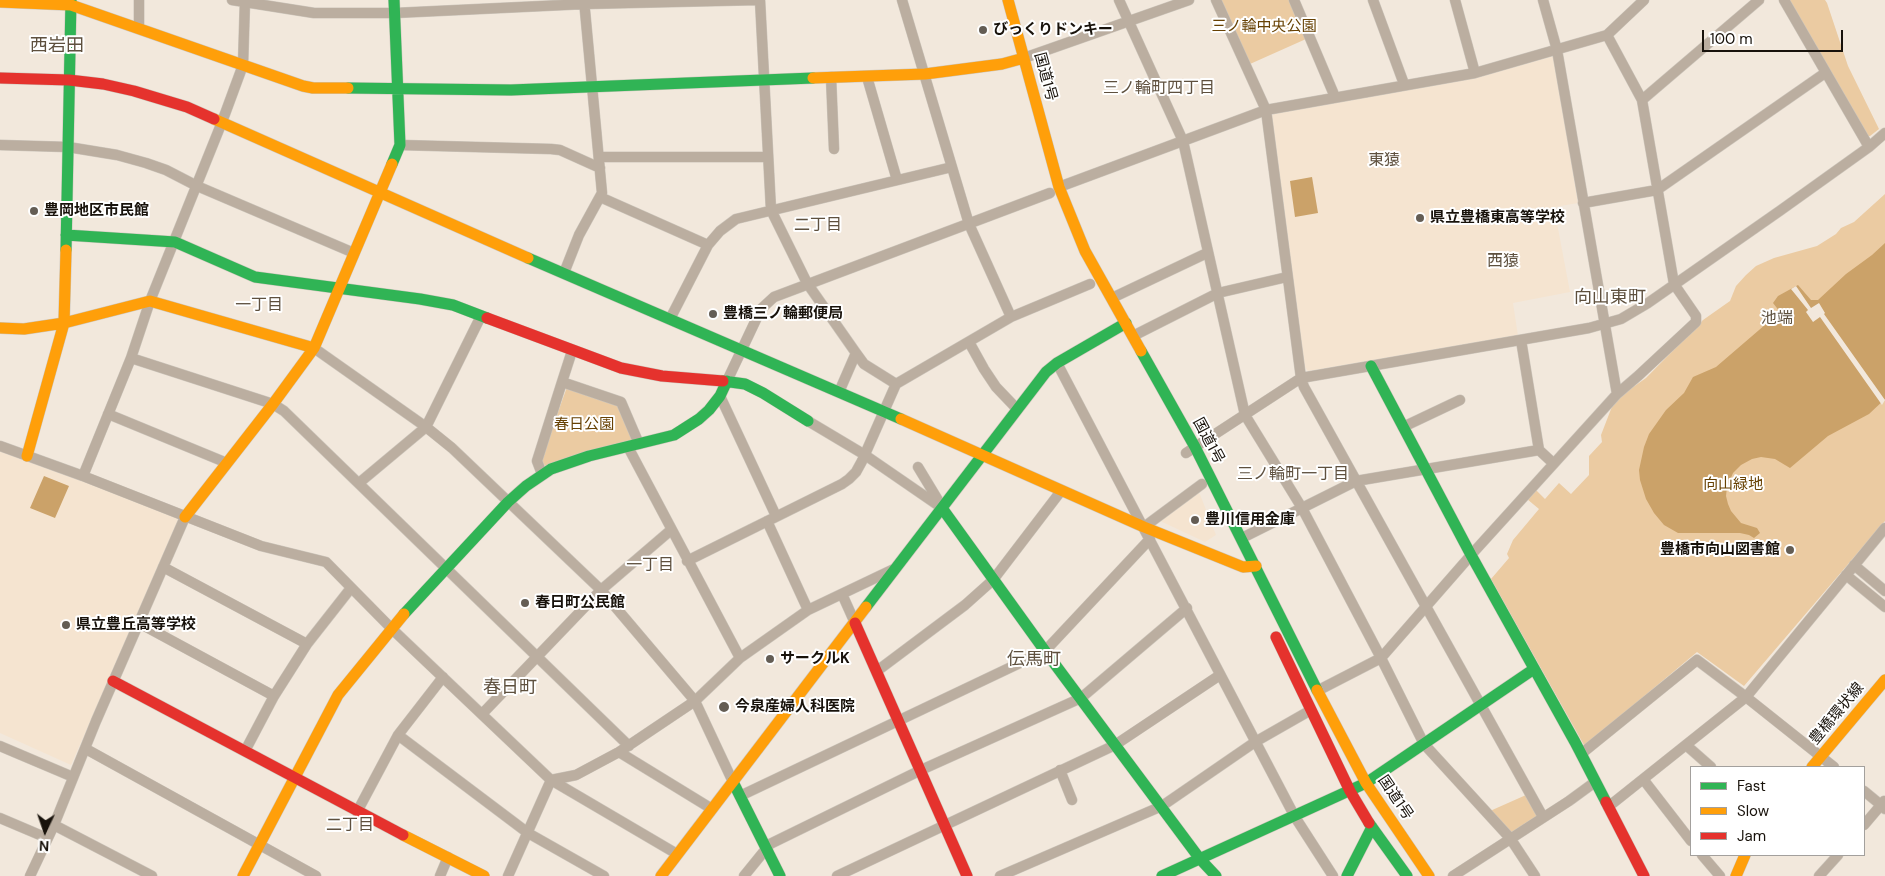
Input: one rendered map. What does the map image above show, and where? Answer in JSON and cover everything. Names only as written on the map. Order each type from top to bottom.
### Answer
[{"type":"main road","points":[[185,517],[314,348],[400,145],[394,0]]},
{"type":"main road","name":"国道1号","points":[[997,0],[1019,60]]},
{"type":"main road","name":"国道1号","points":[[1008,0],[1019,60],[1054,190],[1068,238],[1090,284],[1121,326],[1242,538],[1317,691],[1366,783],[1429,876]]},
{"type":"main road","points":[[1,2],[71,2],[242,65],[313,88],[511,90],[867,77],[925,74],[1019,60]]},
{"type":"main road","points":[[27,456],[64,323],[71,2]]},
{"type":"main road","points":[[0,78],[70,80],[103,84],[187,107],[883,411],[1144,528],[1243,567],[1256,566]]},
{"type":"main road","name":"国道1号","points":[[1054,190],[1085,251],[1112,298],[1121,326],[1133,336],[1191,450],[1202,484],[1251,585]]},
{"type":"main road","points":[[66,234],[175,242],[255,277],[453,305],[572,351],[635,372],[745,384],[808,421]]},
{"type":"main road","points":[[0,328],[24,329],[64,323],[150,301],[314,348]]},
{"type":"main road","points":[[660,876],[1046,372],[1057,363],[1121,326]]},
{"type":"main road","points":[[1371,366],[1471,555],[1581,754],[1644,876]]},
{"type":"main road","points":[[243,876],[338,695],[391,628],[508,502],[542,474],[573,461],[674,435],[687,428],[709,410],[720,396],[727,381]]},
{"type":"main road","points":[[942,508],[1045,652],[1200,859],[1216,876]]},
{"type":"main road","points":[[855,623],[967,876]]},
{"type":"main road","points":[[1273,630],[1350,791],[1372,827],[1407,876]]},
{"type":"main road","points":[[1162,876],[1366,783],[1534,669]]},
{"type":"main road","name":"豊橋環状線","points":[[1813,766],[1885,680]]},
{"type":"main road","points":[[114,681],[357,812],[484,876]]},
{"type":"main road","points":[[733,782],[780,876]]},
{"type":"main road","points":[[1347,876],[1372,827]]},
{"type":"main road","points":[[1736,876],[1745,856]]},
{"type":"main road","points":[[1191,876],[1200,859]]},
{"type":"street","points":[[139,28],[140,0]]},
{"type":"street","points":[[232,0],[314,13],[395,13],[585,2],[760,0],[766,80],[771,210],[807,283],[856,353],[864,364],[896,384]]},
{"type":"street","points":[[902,0],[968,224],[1012,317]]},
{"type":"street","points":[[1119,0],[1183,141],[1245,415],[1302,508],[1424,744],[1510,838],[1535,876]]},
{"type":"street","points":[[1019,60],[1189,0]]},
{"type":"street","points":[[1216,0],[1266,110],[1301,378],[1426,608],[1543,817]]},
{"type":"street","points":[[1294,0],[1336,98]]},
{"type":"street","points":[[1373,0],[1404,84]]},
{"type":"street","points":[[1455,0],[1475,73]]},
{"type":"street","points":[[1543,0],[1556,50],[1617,394]]},
{"type":"street","points":[[727,381],[761,309],[774,297],[807,283],[968,224],[1266,110],[1404,84],[1475,73],[1607,35],[1644,0]]},
{"type":"street","points":[[1642,100],[1759,0]]},
{"type":"street","points":[[1784,0],[1869,147]]},
{"type":"street","points":[[83,476],[131,358],[150,301],[222,122],[242,65],[245,1]]},
{"type":"street","points":[[564,273],[579,235],[602,193],[585,2]]},
{"type":"street","points":[[1317,691],[1381,658],[1553,463],[1617,394],[1696,322],[1696,316],[1674,284],[1642,100],[1607,35]]},
{"type":"street","points":[[1583,203],[1657,190],[1826,73]]},
{"type":"street","points":[[867,77],[897,180]]},
{"type":"street","points":[[831,78],[834,149]]},
{"type":"street","points":[[1191,450],[1301,378],[1605,325],[1635,312],[1869,147],[1885,133]]},
{"type":"street","points":[[0,145],[68,147],[146,163],[166,170],[197,186],[354,253]]},
{"type":"street","points":[[400,145],[560,150],[600,168]]},
{"type":"street","points":[[599,157],[768,157]]},
{"type":"street","points":[[670,319],[708,245],[720,231],[736,219],[952,167]]},
{"type":"street","points":[[600,197],[708,245]]},
{"type":"street","points":[[1112,298],[1207,253]]},
{"type":"street","points":[[1133,336],[1218,293],[1287,277]]},
{"type":"street","points":[[687,561],[842,484],[856,472],[896,384],[1012,317],[1090,284]]},
{"type":"street","points":[[359,484],[426,427],[481,316]]},
{"type":"street","points":[[1521,340],[1539,450],[1553,463]]},
{"type":"street","points":[[969,342],[996,387],[1017,409]]},
{"type":"street","points":[[314,348],[426,427],[452,448],[601,590],[695,701],[733,782]]},
{"type":"street","points":[[542,474],[537,461],[572,351]]},
{"type":"street","points":[[839,392],[856,353]]},
{"type":"street","points":[[131,358],[273,404],[284,411],[629,746]]},
{"type":"street","points":[[1057,363],[1255,742],[1295,816],[1333,876]]},
{"type":"street","points":[[562,382],[621,402],[639,444]]},
{"type":"street","points":[[720,396],[808,610]]},
{"type":"street","points":[[1404,427],[1460,400]]},
{"type":"street","points":[[108,414],[227,463]]},
{"type":"street","points":[[808,421],[865,455],[942,508]]},
{"type":"street","points":[[0,446],[83,476],[261,546],[326,562],[391,628],[551,780],[677,854]]},
{"type":"street","points":[[628,447],[740,658]]},
{"type":"street","points":[[1242,538],[1356,481],[1539,450]]},
{"type":"street","points":[[918,467],[942,508]]},
{"type":"street","points":[[1144,528],[1202,484]]},
{"type":"street","points":[[877,671],[965,605],[993,580],[1061,491]]},
{"type":"street","points":[[30,876],[54,825],[138,623],[185,517]]},
{"type":"street","points":[[1608,807],[1746,696],[1885,528]]},
{"type":"street","points":[[483,714],[601,590],[671,530]]},
{"type":"street","points":[[740,796],[1045,652],[1150,539]]},
{"type":"street","points":[[1854,565],[1885,591]]},
{"type":"street","points":[[163,567],[307,644]]},
{"type":"street","points":[[551,780],[576,775],[629,746],[695,701],[740,658],[808,610],[895,568]]},
{"type":"street","points":[[1846,575],[1885,607]]},
{"type":"street","points":[[245,751],[274,696],[307,644],[351,588]]},
{"type":"street","points":[[842,594],[855,623]]},
{"type":"street","points":[[744,876],[765,848],[921,770],[1081,698],[1186,608]]},
{"type":"street","points":[[138,623],[274,696]]},
{"type":"street","points":[[1581,754],[1697,660],[1746,696],[1833,766]]},
{"type":"street","points":[[837,876],[1115,745],[1220,675]]},
{"type":"street","points":[[357,812],[398,735],[443,677]]},
{"type":"street","points":[[1000,876],[1162,806],[1255,742],[1311,710]]},
{"type":"street","points":[[398,735],[528,833],[604,876]]},
{"type":"street","points":[[1686,745],[1711,766]]},
{"type":"street","points":[[0,746],[73,777]]},
{"type":"street","points":[[86,749],[316,876]]},
{"type":"street","points":[[619,752],[712,809]]},
{"type":"street","points":[[1060,770],[1072,800]]},
{"type":"street","points":[[1643,779],[1690,840]]},
{"type":"street","points":[[508,876],[551,780]]},
{"type":"street","points":[[1453,876],[1595,782]]},
{"type":"street","points":[[1865,792],[1884,805],[1865,824]]},
{"type":"street","points":[[0,818],[47,838]]},
{"type":"street","points":[[54,825],[152,876]]},
{"type":"street","points":[[1703,856],[1720,876]]},
{"type":"street","points":[[1819,876],[1837,856]]},
{"type":"street","points":[[440,876],[448,857]]},
{"type":"shaded area","name":"県立豊橋東高等学校","points":[[1554,56],[1578,203],[1554,207],[1570,292],[1513,303],[1518,336],[1308,371],[1304,366],[1271,116],[1277,112],[1479,77]]},
{"type":"shaded area","points":[[1312,177],[1318,213],[1295,217],[1290,181]]},
{"type":"shaded area","points":[[1885,243],[1885,399],[1869,414],[1828,436],[1790,468],[1775,459],[1761,457],[1741,465],[1733,473],[1727,487],[1726,496],[1728,504],[1741,523],[1757,528],[1760,533],[1754,538],[1740,533],[1678,533],[1664,525],[1646,499],[1639,470],[1649,434],[1666,410],[1684,393],[1693,377],[1716,367],[1780,312],[1773,303],[1778,296],[1798,285],[1811,300],[1818,300],[1846,274]]},
{"type":"shaded area","name":"県立豊丘高等学校","points":[[0,451],[181,517],[71,765],[0,733]]},
{"type":"shaded area","points":[[44,476],[69,486],[55,518],[30,508]]},
{"type":"shaded area","points":[[1199,492],[1216,535],[1205,542],[1158,520]]},
{"type":"green space","name":"三ノ輪中央公園","points":[[1220,0],[1290,0],[1306,39],[1250,64]]},
{"type":"green space","points":[[1788,0],[1825,0],[1827,3],[1848,66],[1879,129],[1870,136],[1866,136]]},
{"type":"green space","name":"向山緑地","points":[[1885,194],[1885,521],[1744,686],[1697,652],[1584,745],[1491,579],[1509,558],[1507,554],[1513,540],[1539,509],[1527,499],[1535,489],[1545,499],[1559,483],[1571,494],[1589,475],[1589,456],[1602,442],[1601,435],[1613,404],[1619,397],[1646,378],[1703,320],[1730,301],[1736,286],[1756,266],[1774,258],[1817,246],[1836,234],[1841,228],[1854,222]]},
{"type":"green space","name":"春日公園","points":[[567,387],[620,407],[635,441],[545,466],[541,459]]},
{"type":"green space","points":[[1526,795],[1537,816],[1512,832],[1508,832],[1490,811]]},
{"type":"pier","points":[[1796,286],[1811,308],[1819,303],[1824,314],[1885,400],[1882,405],[1820,317],[1813,322],[1806,312],[1808,310],[1791,289]]},
{"type":"traffic: fast","points":[[66,250],[71,0]]},
{"type":"traffic: fast","points":[[392,164],[400,145],[394,0]]},
{"type":"traffic: fast","points":[[348,88],[511,90],[813,78]]},
{"type":"traffic: fast","points":[[66,235],[175,242],[255,277],[420,299],[453,305],[487,318]]},
{"type":"traffic: fast","points":[[528,258],[901,419]]},
{"type":"traffic: fast","points":[[866,607],[1046,372],[1057,363],[1126,323]]},
{"type":"traffic: fast","points":[[1141,351],[1195,447],[1317,690]]},
{"type":"traffic: fast","points":[[1371,366],[1471,555],[1575,742],[1606,802]]},
{"type":"traffic: fast","points":[[723,381],[745,384],[808,421]]},
{"type":"traffic: fast","points":[[404,614],[508,502],[526,486],[551,469],[589,456],[674,435],[699,419],[709,410],[720,396],[727,381]]},
{"type":"traffic: fast","points":[[942,508],[1045,651],[1200,859],[1216,876]]},
{"type":"traffic: fast","points":[[1162,876],[1366,783],[1534,669]]},
{"type":"traffic: fast","points":[[733,782],[780,876]]},
{"type":"traffic: fast","points":[[1369,823],[1407,876]]},
{"type":"traffic: fast","points":[[1347,876],[1372,827]]},
{"type":"traffic: slow","points":[[1008,0],[1059,187],[1085,251],[1141,351]]},
{"type":"traffic: slow","points":[[0,2],[71,5],[303,86],[313,88],[348,88]]},
{"type":"traffic: slow","points":[[813,78],[925,74],[1002,64],[1024,58]]},
{"type":"traffic: slow","points":[[214,119],[528,258]]},
{"type":"traffic: slow","points":[[185,517],[314,348],[392,164]]},
{"type":"traffic: slow","points":[[27,456],[64,323],[66,250]]},
{"type":"traffic: slow","points":[[0,328],[24,329],[64,323],[150,301],[314,348]]},
{"type":"traffic: slow","points":[[901,419],[1144,527],[1243,567],[1256,566]]},
{"type":"traffic: slow","points":[[661,876],[866,607]]},
{"type":"traffic: slow","points":[[243,876],[338,695],[404,614]]},
{"type":"traffic: slow","points":[[1813,766],[1885,680]]},
{"type":"traffic: slow","points":[[1317,690],[1366,783],[1429,876]]},
{"type":"traffic: slow","points":[[403,835],[484,876]]},
{"type":"traffic: slow","points":[[1736,876],[1745,856]]},
{"type":"traffic: jam","points":[[0,78],[69,80],[103,84],[187,107],[214,119]]},
{"type":"traffic: jam","points":[[487,318],[621,368],[662,376],[723,381]]},
{"type":"traffic: jam","points":[[855,623],[967,876]]},
{"type":"traffic: jam","points":[[1276,637],[1350,791],[1369,823]]},
{"type":"traffic: jam","points":[[113,681],[403,835]]},
{"type":"traffic: jam","points":[[1606,802],[1644,876]]},
{"type":"place","name":"びっくりドンキー","points":[[983,30]]},
{"type":"place","name":"豊岡地区市民館","points":[[34,211]]},
{"type":"place","name":"県立豊橋東高等学校","points":[[1420,218]]},
{"type":"place","name":"豊橋三ノ輪郵便局","points":[[713,314]]},
{"type":"place","name":"豊川信用金庫","points":[[1195,520]]},
{"type":"place","name":"豊橋市向山図書館","points":[[1790,550]]},
{"type":"place","name":"春日町公民館","points":[[525,603]]},
{"type":"place","name":"県立豊丘高等学校","points":[[66,625]]},
{"type":"place","name":"サークルK","points":[[770,659]]},
{"type":"place","name":"今泉産婦人科医院","points":[[724,707]]},
{"type":"district","name":"西岩田","points":[[57,46]]},
{"type":"district","name":"三ノ輪町四丁目","points":[[1159,89]]},
{"type":"district","name":"東猿","points":[[1384,161]]},
{"type":"district","name":"二丁目","points":[[818,226]]},
{"type":"district","name":"西猿","points":[[1503,262]]},
{"type":"district","name":"向山東町","points":[[1610,298]]},
{"type":"district","name":"一丁目","points":[[259,306]]},
{"type":"district","name":"池端","points":[[1777,319]]},
{"type":"district","name":"三ノ輪町一丁目","points":[[1293,475]]},
{"type":"district","name":"一丁目","points":[[650,566]]},
{"type":"district","name":"伝馬町","points":[[1034,660]]},
{"type":"district","name":"春日町","points":[[510,688]]},
{"type":"district","name":"二丁目","points":[[350,826]]}]
